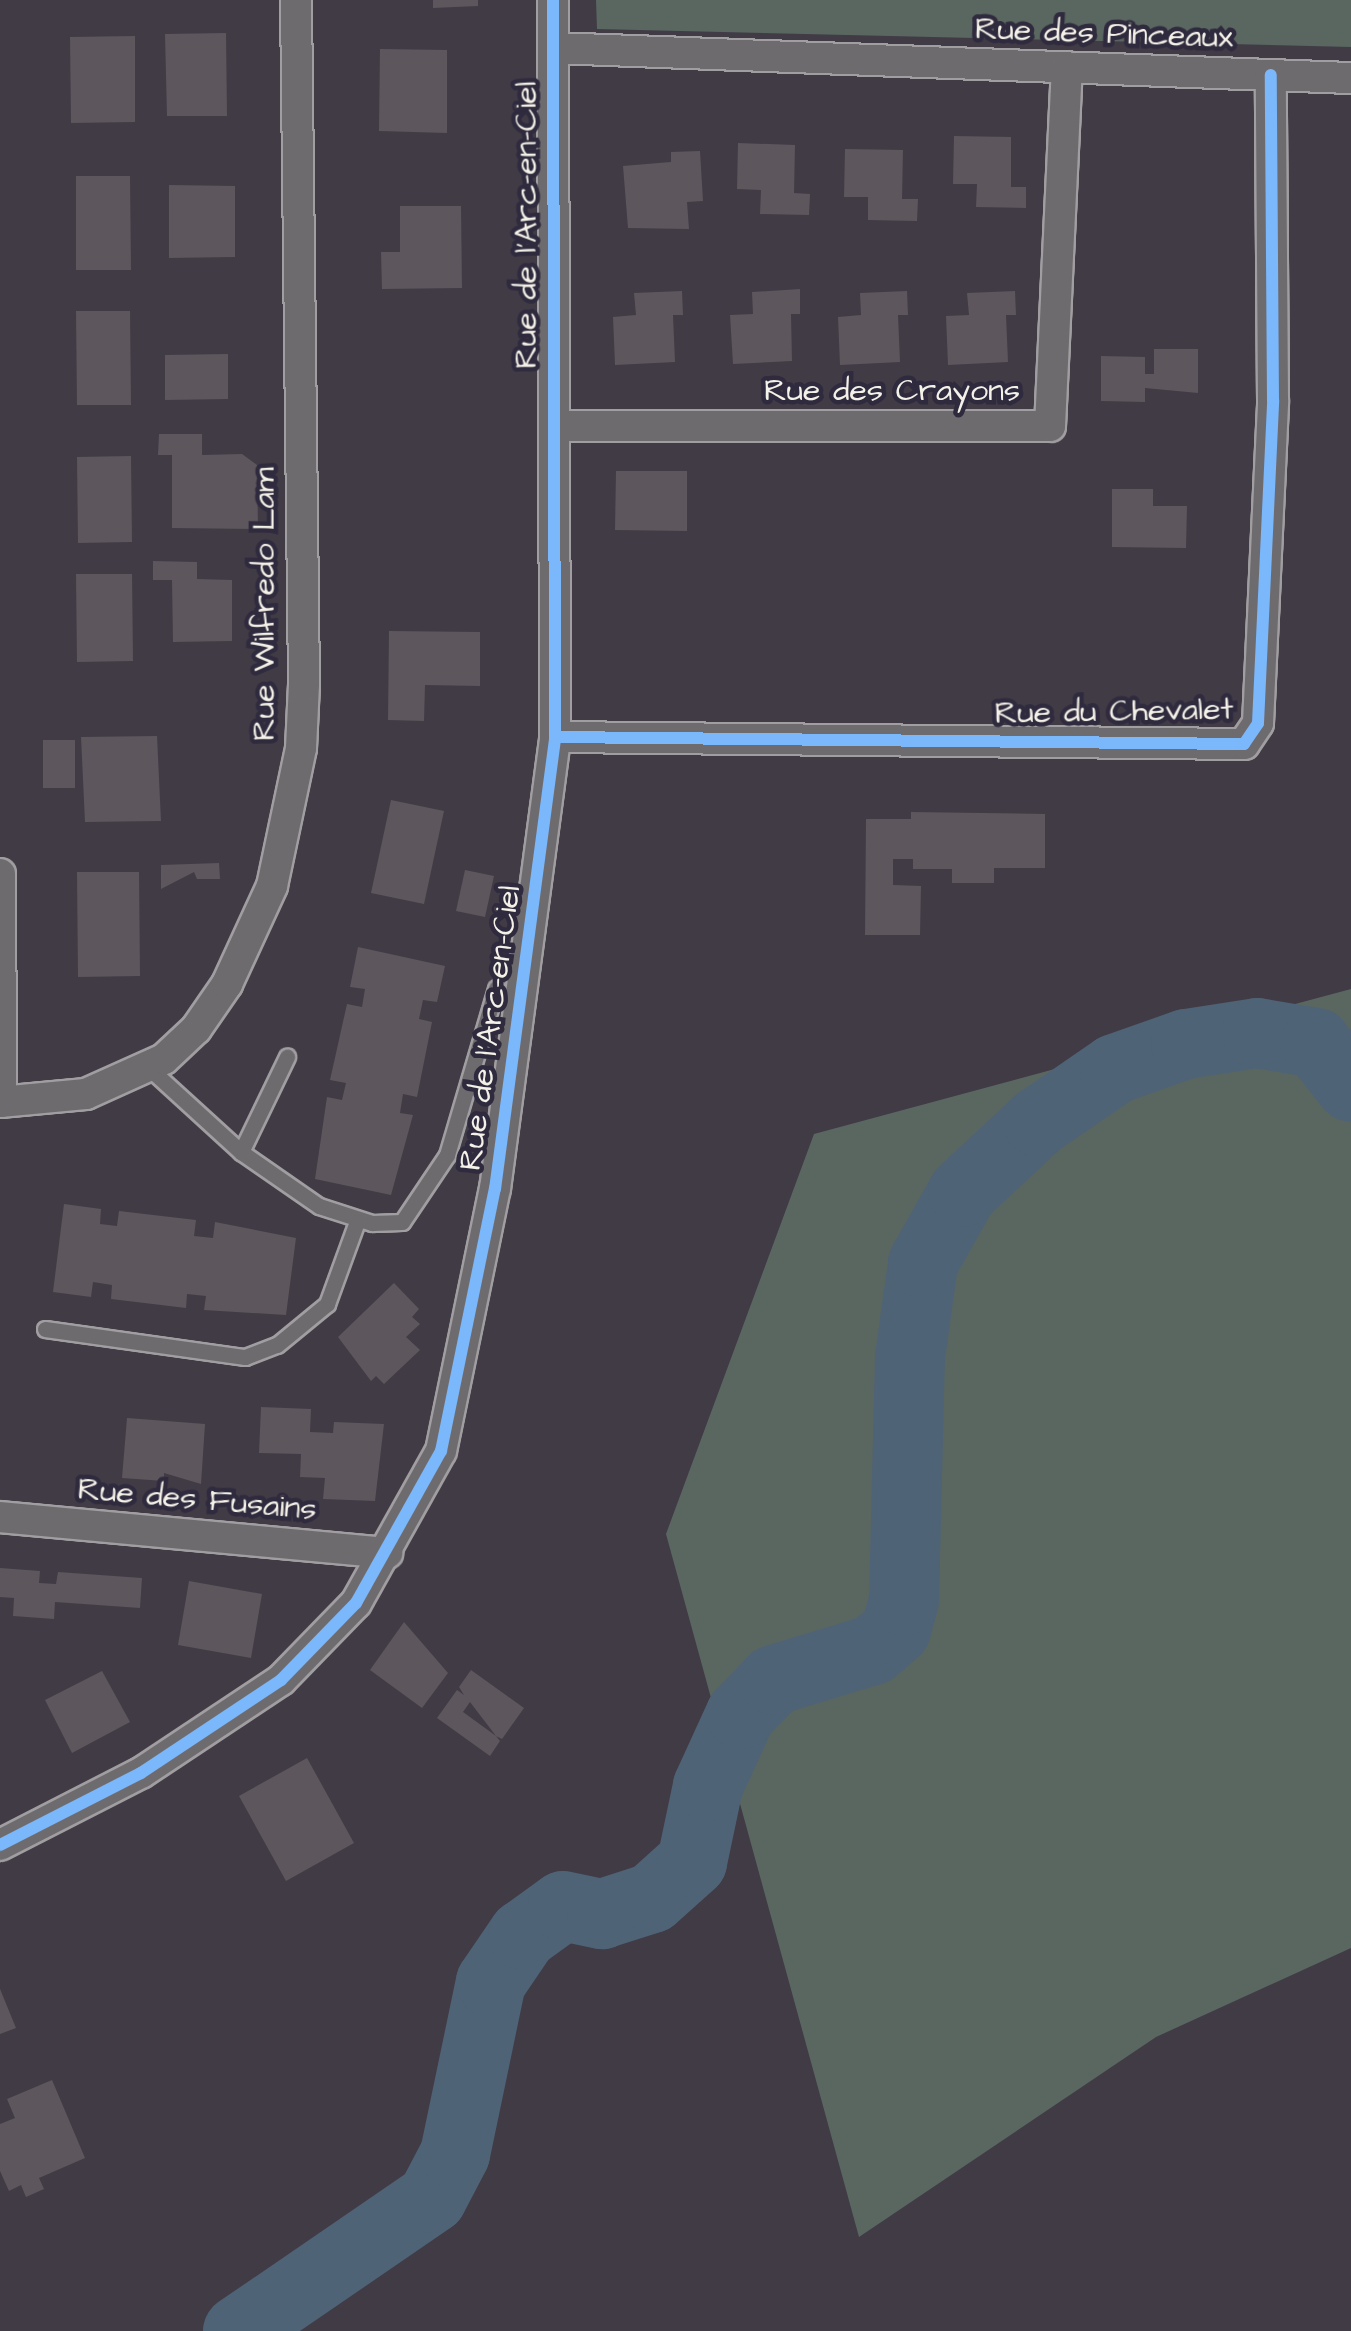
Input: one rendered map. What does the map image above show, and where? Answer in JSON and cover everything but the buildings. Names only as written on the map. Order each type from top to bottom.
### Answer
[{"type":"street","name":"Rue Wilfredo Lam","points":[[0,1102],[86,1094],[149,1068],[196,1029],[251,940],[272,886],[301,748],[296,0]]},
{"type":"street","name":"Rue de l'Arc-en-Ciel","points":[[0,1845],[142,1773],[232,1718],[322,1641],[387,1553],[441,1452],[458,1392],[495,1189],[556,738],[554,0]]},
{"type":"street","name":"Rue des Pinceaux","points":[[554,48],[1351,78]]},
{"type":"street","name":"Rue des Crayons","points":[[555,426],[1050,426],[1066,67]]},
{"type":"street","name":"Rue du Chevalet","points":[[556,738],[1244,744],[1258,723],[1272,419],[1271,75]]},
{"type":"street","points":[[0,874],[0,1102]]},
{"type":"street","name":"Rue des Fusains","points":[[0,1518],[387,1553]]},
{"type":"lane","points":[[149,1068],[241,1152],[319,1206],[358,1219],[402,1222],[421,1202],[447,1155],[496,988]]},
{"type":"lane","points":[[241,1152],[287,1057]]},
{"type":"lane","points":[[45,1329],[245,1356],[278,1344],[327,1304],[358,1219]]},
{"type":"shaded area","points":[[596,0],[1351,0],[1351,47],[597,29]]},
{"type":"shaded area","points":[[1351,989],[1351,1948],[1156,2037],[859,2237],[666,1534],[814,1134]]},
{"type":"waterway","points":[[238,2331],[432,2198],[455,2154],[491,1982],[523,1935],[563,1906],[602,1914],[652,1898],[692,1862],[708,1786],[741,1714],[774,1680],[873,1650],[896,1630],[904,1601],[910,1357],[923,1263],[963,1192],[1038,1122],[1115,1069],[1186,1044],[1257,1033],[1316,1043],[1351,1087]]},
{"type":"cycle path","points":[[0,1845],[141,1773],[281,1680],[356,1603],[441,1451],[495,1189],[555,737],[553,0]]},
{"type":"cycle path","points":[[555,737],[1244,744],[1258,723],[1273,400],[1271,75]]}]
